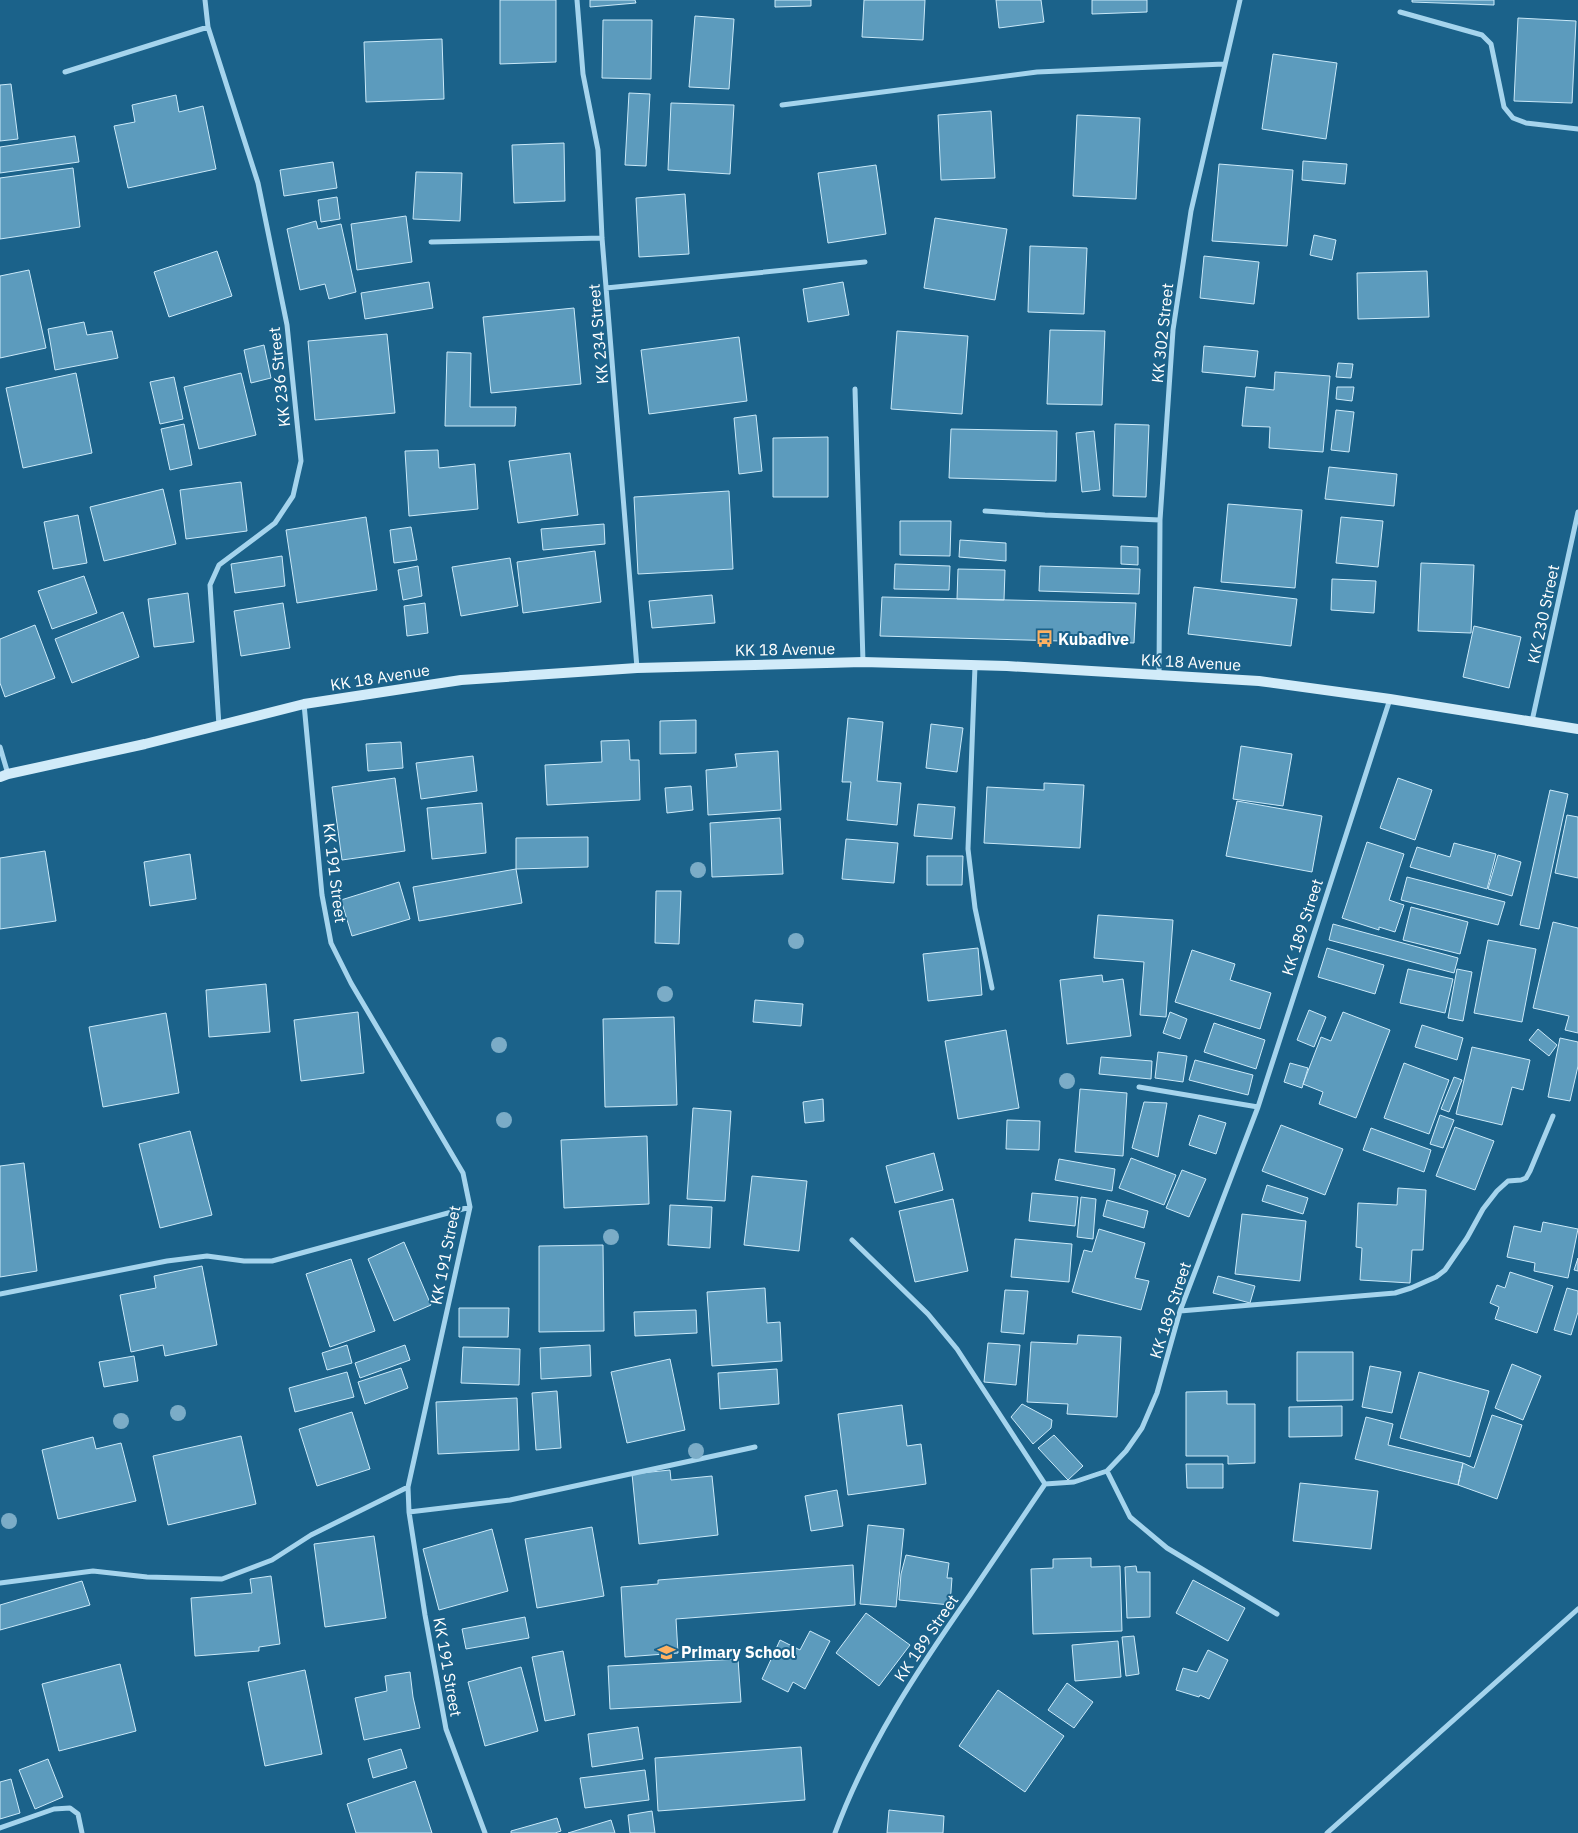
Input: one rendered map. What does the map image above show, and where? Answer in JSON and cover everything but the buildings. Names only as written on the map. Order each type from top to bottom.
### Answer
[{"type":"main road","name":"KK 18 Avenue","points":[[4,775],[145,744],[304,704],[460,680],[636,668],[863,662],[1007,666],[1259,680],[1578,729]]},
{"type":"street","name":"KK 236 Street","points":[[205,0],[208,27],[258,182],[287,325],[301,461],[293,496],[275,523],[219,565],[210,585],[219,726]]},
{"type":"street","name":"KK 234 Street","points":[[577,0],[583,74],[598,150],[602,238],[636,668]]},
{"type":"street","name":"KK 302 Street","points":[[1159,675],[1160,520],[1173,330],[1191,211],[1240,0]]},
{"type":"street","points":[[1400,12],[1482,35],[1491,44],[1504,107],[1513,118],[1526,123],[1578,128]]},
{"type":"street","points":[[65,72],[208,27]]},
{"type":"street","points":[[782,106],[1038,72],[1224,64]]},
{"type":"street","points":[[431,242],[602,238]]},
{"type":"street","points":[[606,288],[865,262]]},
{"type":"street","points":[[855,389],[863,662]]},
{"type":"street","points":[[985,511],[1045,516],[1160,520]]},
{"type":"street","name":"KK 230 Street","points":[[1532,721],[1578,512]]},
{"type":"street","points":[[976,666],[968,849],[975,908],[992,988]]},
{"type":"street","name":"KK 189 Street","points":[[835,1833],[845,1804],[875,1741],[923,1663],[1045,1484],[1074,1482],[1107,1471],[1126,1451],[1142,1428],[1157,1393],[1180,1312],[1258,1107],[1390,699]]},
{"type":"street","name":"KK 191 Street","points":[[304,704],[322,895],[331,943],[351,983],[463,1173],[470,1207],[408,1487],[408,1512],[446,1729],[485,1833]]},
{"type":"street","points":[[0,747],[4,775]]},
{"type":"street","points":[[1139,1087],[1258,1107]]},
{"type":"street","points":[[1180,1312],[1395,1292],[1436,1277],[1446,1270],[1497,1191],[1508,1181],[1526,1178],[1553,1116]]},
{"type":"street","points":[[0,1294],[168,1261],[207,1256],[244,1261],[272,1261],[470,1207]]},
{"type":"street","points":[[852,1240],[928,1314],[958,1349],[1045,1484]]},
{"type":"street","points":[[408,1512],[510,1500],[755,1447]]},
{"type":"street","points":[[1107,1471],[1130,1517],[1167,1548],[1277,1614]]},
{"type":"street","points":[[0,1582],[93,1571],[147,1577],[222,1578],[272,1560],[312,1535],[408,1487]]},
{"type":"street","points":[[1327,1833],[1578,1609]]},
{"type":"street","points":[[0,1828],[54,1809],[70,1808],[78,1814],[82,1833]]},
{"type":"place","name":"Kubadive","points":[[1044,639]]},
{"type":"place","name":"Primary School","points":[[667,1652]]}]
